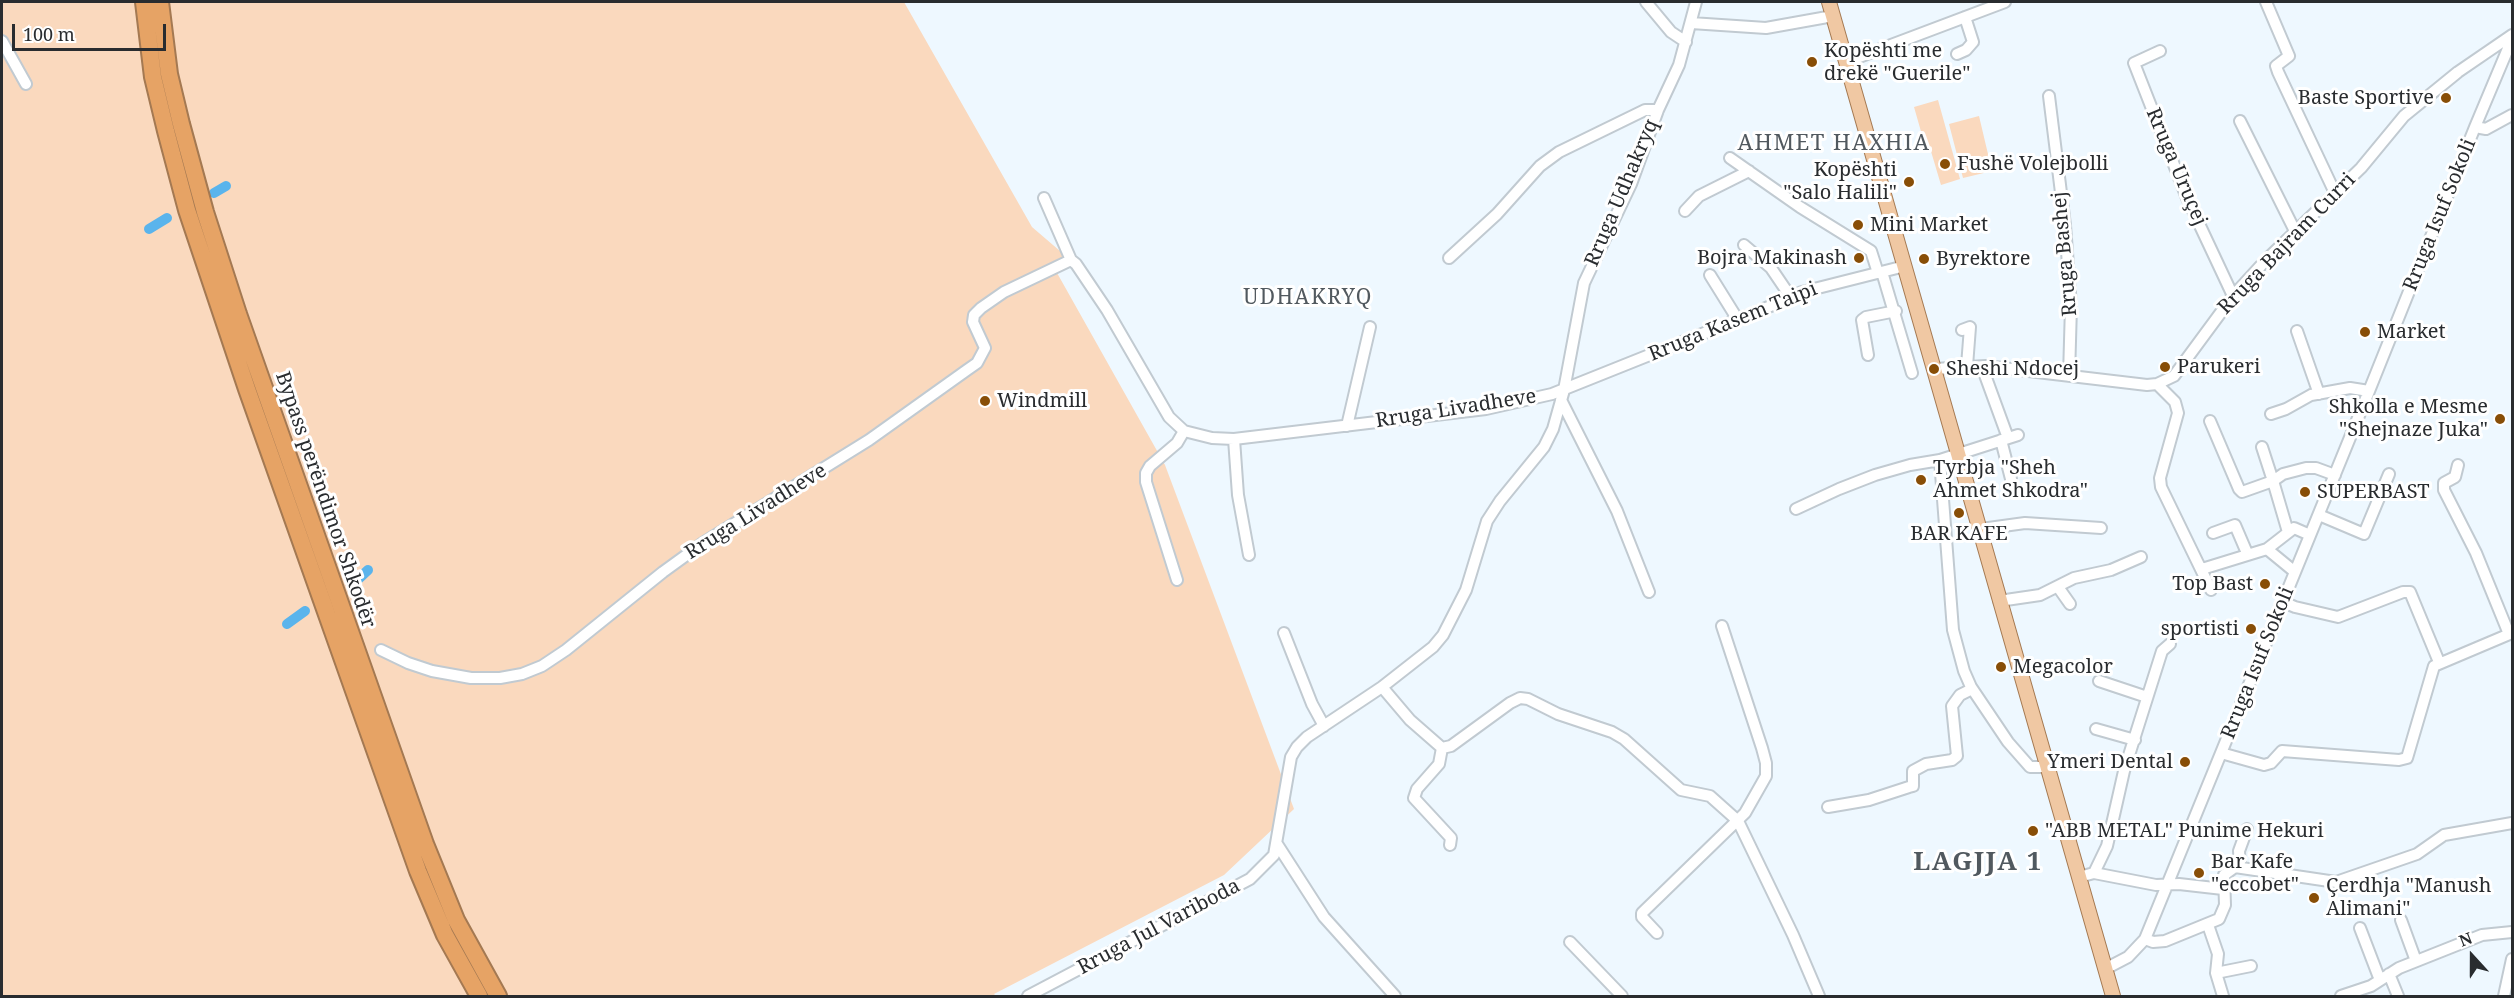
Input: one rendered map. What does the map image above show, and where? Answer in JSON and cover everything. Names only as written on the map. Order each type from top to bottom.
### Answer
[{"type":"highway","name":"Bypass perëndimor Shkodër","points":[[144,2],[153,77],[166,131],[187,210],[243,378],[418,871],[446,935],[479,996]]},
{"type":"highway","name":"Bypass perëndimor Shkodër","points":[[160,2],[169,74],[181,124],[205,212],[238,314],[425,844],[456,920],[498,996]]},
{"type":"main road","points":[[1829,2],[2113,996]]},
{"type":"street","points":[[1646,2],[1671,32],[1686,42]]},
{"type":"street","name":"Rruga Udhakryq","points":[[1277,844],[1291,757],[1307,737],[1382,687],[1433,646],[1443,635],[1466,590],[1487,521],[1500,501],[1544,447],[1553,429],[1563,395],[1584,283],[1631,184],[1658,110],[1679,65],[1696,2]]},
{"type":"street","points":[[1846,62],[2005,2]]},
{"type":"street","points":[[2266,2],[2289,56],[2276,66],[2277,72],[2335,193]]},
{"type":"street","points":[[1691,23],[1766,28],[1833,16]]},
{"type":"street","points":[[1957,54],[1971,46],[1973,42],[1965,17]]},
{"type":"street","name":"Rruga Bajram Curri","points":[[2157,384],[2174,376],[2233,296],[2266,260],[2376,152],[2404,116],[2458,72],[2512,37]]},
{"type":"street","name":"Rruga Isuf Sokoli","points":[[2105,969],[2128,957],[2145,939],[2512,37]]},
{"type":"street","points":[[2,41],[26,84]]},
{"type":"street","name":"Rruga Uruçej","points":[[2160,51],[2134,63],[2187,198],[2233,296]]},
{"type":"street","name":"Rruga Bashej","points":[[2049,96],[2065,225],[2071,306],[2069,376]]},
{"type":"street","points":[[1449,258],[1508,202],[1540,166],[1559,152],[1646,110],[1658,110]]},
{"type":"street","points":[[2475,127],[2486,129],[2512,115]]},
{"type":"street","points":[[2240,121],[2296,233]]},
{"type":"street","points":[[1730,158],[1871,251],[1896,312],[1912,373]]},
{"type":"street","points":[[1685,211],[1699,196],[1749,171]]},
{"type":"street","points":[[1044,198],[1071,260],[1107,310],[1169,417],[1184,431],[1177,443],[1146,473],[1146,483],[1177,580]]},
{"type":"street","points":[[1744,245],[1771,268],[1790,296]]},
{"type":"street","name":"Rruga Livadheve","points":[[381,650],[432,671],[471,678],[500,678],[522,674],[542,666],[566,650],[703,543],[869,440],[972,366],[983,354],[985,348],[973,322],[974,315],[1004,292],[1071,260]]},
{"type":"street","name":"Rruga Kasem Taipi","points":[[1563,395],[1790,296],[1821,286],[1905,266]]},
{"type":"street","points":[[1710,274],[1738,320]]},
{"type":"street","points":[[1868,355],[1862,320],[1866,317],[1896,312]]},
{"type":"street","name":"Rruga Livadheve","points":[[1347,426],[1370,327]]},
{"type":"street","points":[[1962,330],[1970,327],[1966,366]]},
{"type":"street","points":[[2297,331],[2319,394]]},
{"type":"street","points":[[1986,366],[1985,375],[2009,438],[2011,479]]},
{"type":"street","points":[[1934,369],[1986,366],[2128,384],[2157,384],[2175,402],[2178,413],[2160,478],[2162,487],[2211,590]]},
{"type":"street","points":[[2271,414],[2286,409],[2311,395],[2350,388],[2369,391]]},
{"type":"street","points":[[1563,395],[1617,511],[1649,592]]},
{"type":"street","name":"Rruga Livadheve","points":[[1184,431],[1212,438],[1234,439],[1485,409],[1563,395]]},
{"type":"street","points":[[2210,421],[2242,492],[2273,481],[2283,474],[2306,468],[2316,468],[2335,475]]},
{"type":"street","points":[[1796,509],[1875,475],[1941,460],[2009,438]]},
{"type":"street","points":[[1234,439],[1238,495],[1249,555]]},
{"type":"street","points":[[2262,447],[2288,532]]},
{"type":"street","points":[[1941,460],[1953,630],[1964,670],[1972,689],[2008,742],[2030,767],[2047,767]]},
{"type":"street","points":[[2283,602],[2338,617],[2403,592],[2409,592],[2414,597],[2439,662],[2511,634],[2476,553],[2444,490],[2444,483],[2456,477],[2458,465]]},
{"type":"street","points":[[2319,515],[2364,534],[2390,474]]},
{"type":"street","points":[[1981,529],[2025,523],[2101,528]]},
{"type":"street","points":[[2213,533],[2235,525],[2247,554]]},
{"type":"street","points":[[2202,569],[2267,549],[2294,528],[2310,535]]},
{"type":"street","name":"Rruga Isuf Sokoli","points":[[2267,549],[2295,572]]},
{"type":"street","points":[[1999,601],[2028,598],[2058,587],[2074,578],[2111,570],[2141,557]]},
{"type":"street","points":[[2058,587],[2070,604]]},
{"type":"street","points":[[1657,933],[1645,922],[1642,913],[1738,821],[1766,776],[1766,763],[1722,626]]},
{"type":"street","points":[[1284,633],[1312,704],[1324,726]]},
{"type":"street","points":[[2094,873],[2107,846],[2124,771],[2162,651],[2170,644]]},
{"type":"street","name":"Rruga Isuf Sokoli","points":[[2221,753],[2264,765],[2271,763],[2282,751],[2399,760],[2407,758],[2432,670],[2439,662]]},
{"type":"street","points":[[2099,681],[2147,698]]},
{"type":"street","points":[[1382,687],[1410,720],[1442,748]]},
{"type":"street","points":[[1828,807],[1869,800],[1913,786],[1912,771],[1926,764],[1952,760],[1957,756],[1952,705],[1960,695],[1972,689]]},
{"type":"street","points":[[1442,748],[1451,746],[1510,703],[1520,698],[1528,699],[1558,714],[1618,736],[1681,790],[1710,796],[1738,821],[1819,996]]},
{"type":"street","points":[[2096,729],[2135,740]]},
{"type":"street","points":[[1442,748],[1439,764],[1417,789],[1414,798],[1451,838],[1450,845]]},
{"type":"street","points":[[2145,939],[2154,942],[2165,940],[2219,919],[2223,913],[2226,894],[2223,890],[2224,875],[2235,867],[2336,882],[2417,854],[2444,835],[2512,823]]},
{"type":"street","points":[[2240,866],[2239,851],[2247,828]]},
{"type":"street","points":[[1277,844],[1324,917],[1378,980],[1395,996]]},
{"type":"street","name":"Rruga Jul Variboda","points":[[1028,996],[1250,879],[1274,855],[1277,844]]},
{"type":"street","points":[[2079,877],[2094,873],[2167,885],[2223,890]]},
{"type":"street","points":[[2401,920],[2416,961]]},
{"type":"street","points":[[2208,925],[2218,954],[2216,973],[2223,996]]},
{"type":"street","points":[[2360,928],[2378,975],[2385,977],[2398,996]]},
{"type":"street","points":[[2341,996],[2416,961],[2482,935],[2512,932]]},
{"type":"street","points":[[1570,942],[1622,996]]},
{"type":"street","points":[[2504,996],[2512,959]]},
{"type":"street","points":[[2216,973],[2251,966]]},
{"type":"shaded area","points":[[2,2],[904,2],[1032,227],[1067,257],[1052,264],[1165,465],[1294,809],[1224,875],[994,994],[996,996],[2,996]]},
{"type":"shaded area","points":[[1938,100],[1960,179],[1941,185],[1930,148],[1926,149],[1914,107]]},
{"type":"shaded area","points":[[1979,116],[1992,171],[1963,178],[1949,124]]},
{"type":"waterway","points":[[214,193],[226,186]]},
{"type":"waterway","points":[[149,229],[167,218]]},
{"type":"waterway","points":[[353,584],[368,570]]},
{"type":"waterway","points":[[287,624],[305,611]]},
{"type":"place","name":"Kopështi me drekë \"Guerile\"","points":[[1812,62]]},
{"type":"place","name":"Baste Sportive","points":[[2446,98]]},
{"type":"place","name":"Fushë Volejbolli","points":[[1945,164]]},
{"type":"place","name":"Kopështi \"Salo Halili\"","points":[[1909,182]]},
{"type":"place","name":"Mini Market","points":[[1858,225]]},
{"type":"place","name":"Bojra Makinash","points":[[1859,258]]},
{"type":"place","name":"Byrektore","points":[[1924,259]]},
{"type":"place","name":"Market","points":[[2365,332]]},
{"type":"place","name":"Parukeri","points":[[2165,367]]},
{"type":"place","name":"Sheshi Ndocej","points":[[1934,369]]},
{"type":"place","name":"Windmill","points":[[985,401]]},
{"type":"place","name":"Shkolla e Mesme \"Shejnaze Juka\"","points":[[2500,419]]},
{"type":"place","name":"Tyrbja \"Sheh Ahmet Shkodra\"","points":[[1921,480]]},
{"type":"place","name":"SUPERBAST","points":[[2305,492]]},
{"type":"place","name":"BAR KAFE","points":[[1959,513]]},
{"type":"place","name":"Top Bast","points":[[2265,584]]},
{"type":"place","name":"sportisti","points":[[2251,629]]},
{"type":"place","name":"Megacolor","points":[[2001,667]]},
{"type":"place","name":"Ymeri Dental","points":[[2185,762]]},
{"type":"place","name":"\"ABB METAL\" Punime Hekuri","points":[[2033,831]]},
{"type":"place","name":"Bar Kafe \"eccobet\"","points":[[2199,873]]},
{"type":"place","name":"Çerdhja \"Manush Alimani\"","points":[[2314,898]]},
{"type":"district","name":"AHMET HAXHIA","points":[[1834,144]]},
{"type":"district","name":"UDHAKRYQ","points":[[1308,298]]},
{"type":"district","name":"LAGJJA 1","points":[[1978,863]]}]
